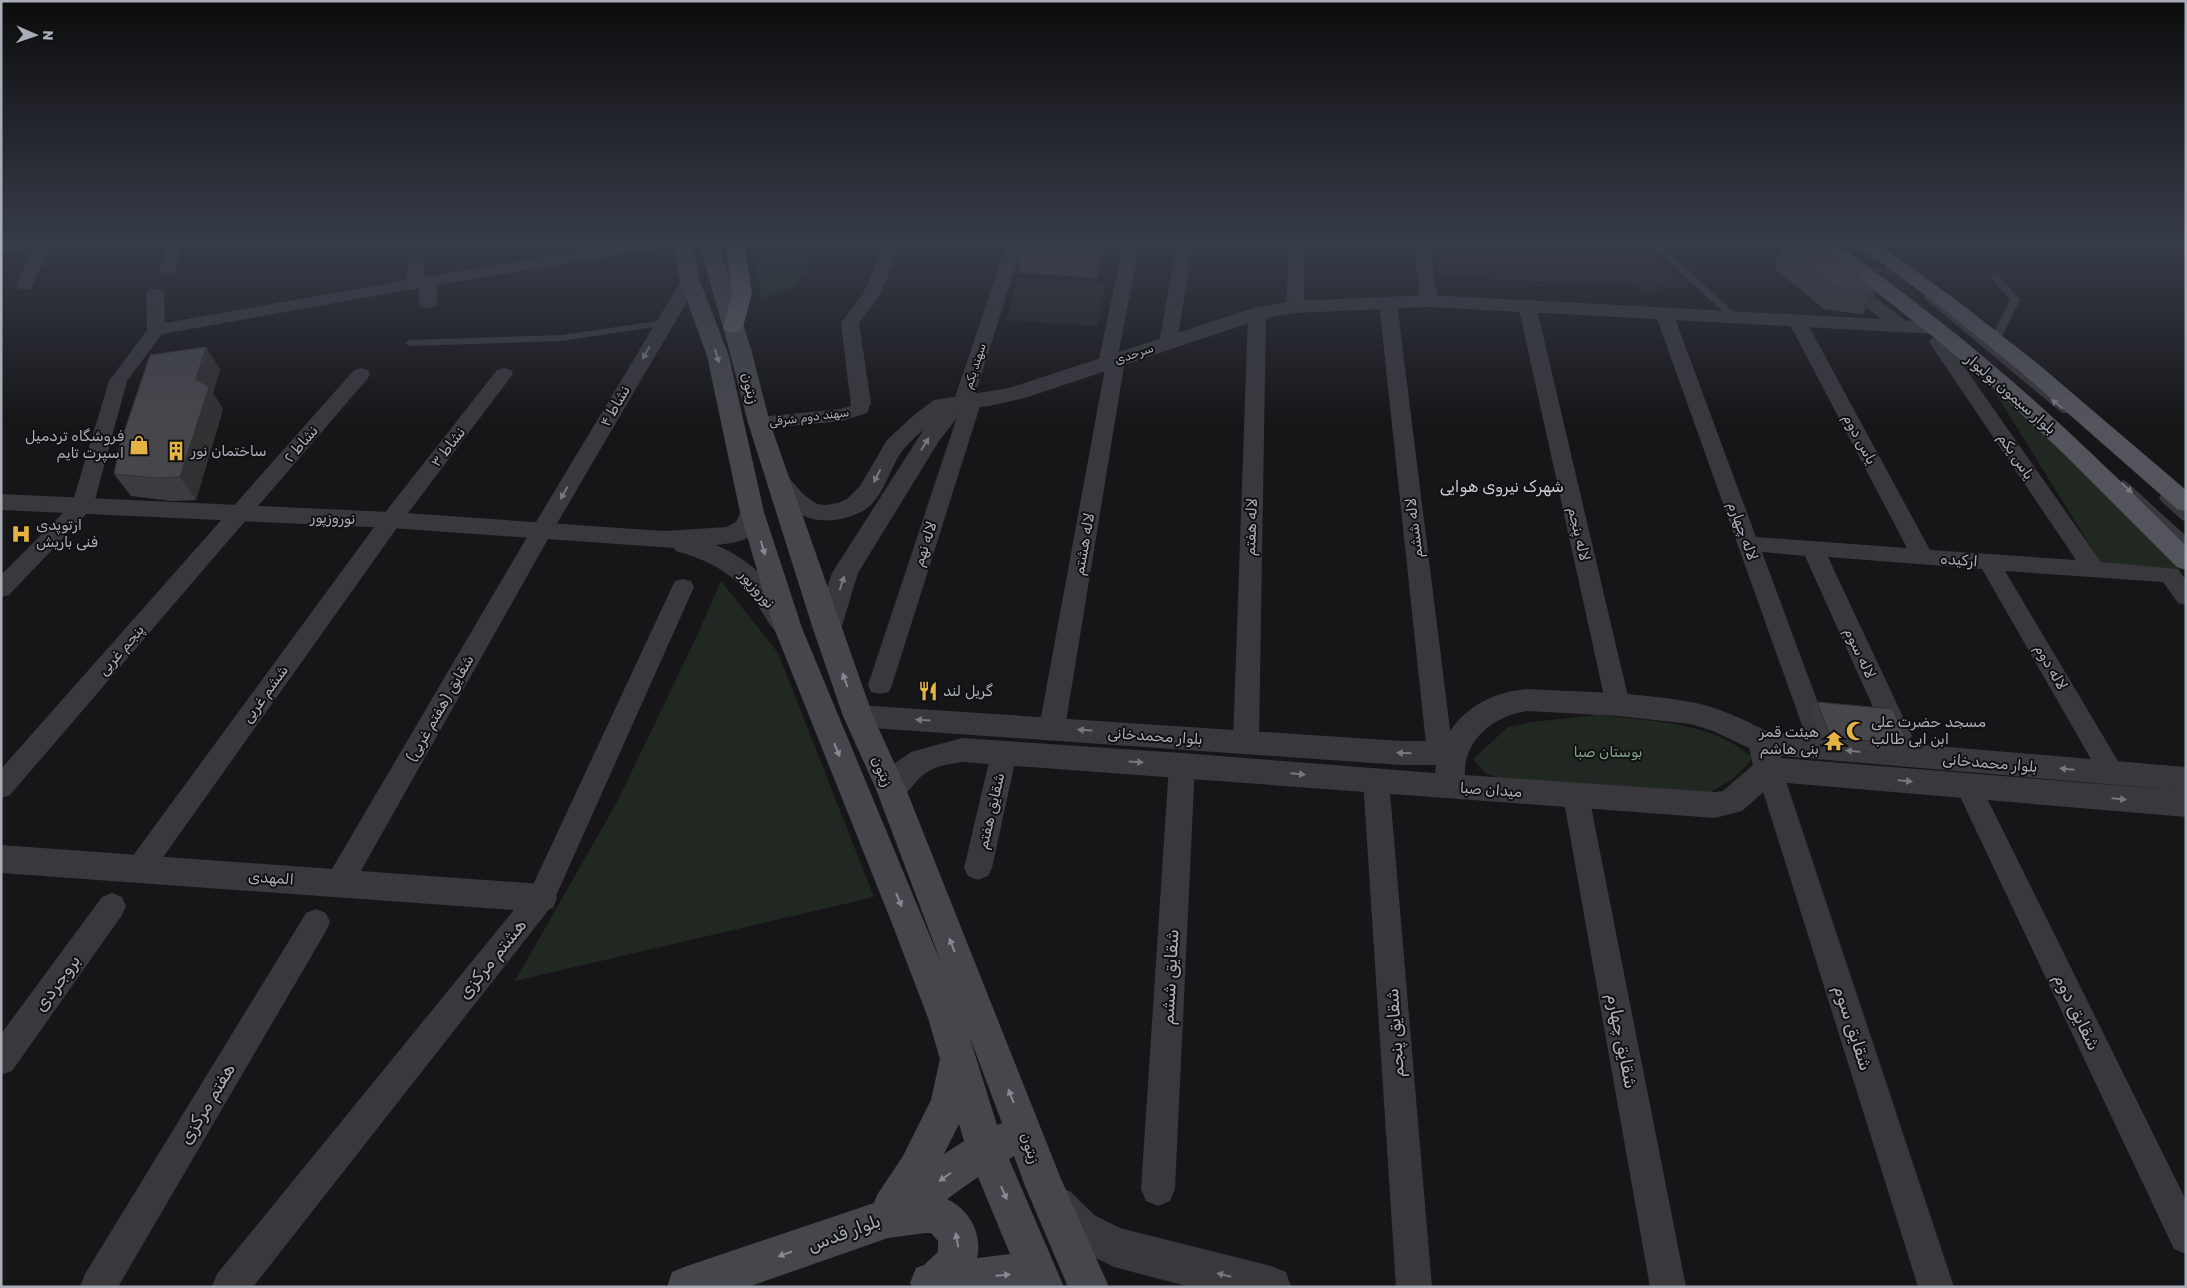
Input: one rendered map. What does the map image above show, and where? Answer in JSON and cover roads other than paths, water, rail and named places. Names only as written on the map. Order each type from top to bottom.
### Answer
[{"type":"highway","points":[[733,327],[739,303]]},
{"type":"main road","name":"زیتون","points":[[698,303],[718,356],[752,512],[788,628],[946,1018],[985,1149],[1041,1280]]},
{"type":"main road","name":"زیتون","points":[[726,303],[759,423],[827,629],[858,716],[890,789],[1044,1186],[1089,1287]]},
{"type":"main road","name":"بلوار سیمون بولیوار","points":[[1897,303],[2004,385],[2080,455],[2178,568]]},
{"type":"main road","name":"بلوار سیمون بولیوار","points":[[1954,303],[2186,503]]},
{"type":"main road","points":[[884,1220],[917,1170],[949,1103],[958,1059]]},
{"type":"main road","name":"بلوار قدس","points":[[687,1287],[884,1220],[985,1149],[1025,1133]]},
{"type":"main road","points":[[884,1220],[912,1214],[929,1213],[938,1215],[950,1224],[959,1240],[954,1264],[929,1284]]},
{"type":"main road","points":[[929,1284],[1041,1280]]},
{"type":"street","points":[[1,589],[82,507],[118,380],[156,330],[155,303]]},
{"type":"street","points":[[156,330],[308,303]]},
{"type":"street","name":"نشاط ۴","points":[[541,532],[676,303]]},
{"type":"street","name":"سهند دوم شرقی","points":[[759,423],[842,415],[860,409],[862,403],[850,322],[865,303]]},
{"type":"street","name":"سهند يكم","points":[[967,403],[997,303]]},
{"type":"street","name":"لاله هشتم","points":[[1052,728],[1121,303]]},
{"type":"street","points":[[1168,342],[1175,303]]},
{"type":"street","name":"سرحدی","points":[[780,483],[797,504],[807,510],[827,512],[848,508],[860,502],[868,494],[892,449],[922,420],[942,405],[967,403],[1015,394],[1257,312],[1295,307],[1386,303]]},
{"type":"street","name":"لاله ششم","points":[[1388,303],[1446,753]]},
{"type":"street","name":"سرحدی","points":[[1481,303],[1901,326],[1937,335]]},
{"type":"street","points":[[1874,303],[1901,326]]},
{"type":"street","name":"لاله پنجم","points":[[1527,305],[1618,705]]},
{"type":"street","name":"لاله هفتم","points":[[1246,742],[1257,312]]},
{"type":"street","name":"لاله چهارم","points":[[1664,313],[1822,749]]},
{"type":"street","name":"یاس دوم","points":[[1797,321],[1923,557]]},
{"type":"street","name":"یاس یکم","points":[[1937,335],[2095,571]]},
{"type":"street","name":"نشاط ۲","points":[[241,514],[361,374]]},
{"type":"street","name":"نشاط ۳","points":[[391,520],[504,374]]},
{"type":"street","points":[[827,629],[845,574],[930,437],[941,422],[967,403]]},
{"type":"street","name":"لاله نهم","points":[[880,685],[967,403]]},
{"type":"street","name":"نوروزپور","points":[[1,502],[391,520],[664,540],[713,538],[732,535],[746,527],[752,512]]},
{"type":"street","name":"پنجم غربی","points":[[1,787],[241,514]]},
{"type":"street","name":"ششم غربی","points":[[139,869],[391,520]]},
{"type":"street","name":"شقایق (هفتم غربی)","points":[[339,883],[541,532]]},
{"type":"street","name":"نوروزپور","points":[[664,540],[702,548],[728,560],[750,576],[788,628]]},
{"type":"street","name":"ارکیده","points":[[1748,544],[2095,571],[2178,568]]},
{"type":"street","name":"لاله سوم","points":[[1813,549],[1908,756]]},
{"type":"street","name":"لاله دوم","points":[[1989,562],[2112,773]]},
{"type":"street","points":[[2178,568],[2186,597]]},
{"type":"street","name":"هشتم مرکزی","points":[[230,1287],[541,898],[683,587]]},
{"type":"street","name":"میدان صبا","points":[[1527,700],[1618,705],[1691,714],[1722,722],[1767,756],[1731,802],[1715,805],[1452,787],[1446,753],[1487,712],[1504,704],[1527,700]]},
{"type":"street","name":"بلوار محمدخانی","points":[[858,716],[989,743],[1182,765],[1452,787]]},
{"type":"street","name":"بلوار محمدخانی","points":[[890,789],[905,773],[922,760],[1052,728],[1401,753],[1446,753]]},
{"type":"street","name":"شقایق هفتم","points":[[978,868],[989,743]]},
{"type":"street","name":"بلوار محمدخانی","points":[[1767,756],[1822,749],[2112,773],[2184,801]]},
{"type":"street","name":"بلوار محمدخانی","points":[[1767,756],[1968,786],[2184,801]]},
{"type":"street","name":"شقایق سوم","points":[[1767,756],[1936,1287]]},
{"type":"street","name":"شقایق ششم","points":[[1158,1189],[1182,765]]},
{"type":"street","name":"شقایق پنجم","points":[[1376,780],[1414,1287]]},
{"type":"street","name":"شقایق دوم","points":[[1968,786],[2186,1237]]},
{"type":"street","name":"شقایق چهارم","points":[[1576,796],[1668,1287]]},
{"type":"street","name":"المهدی","points":[[1,859],[541,898]]},
{"type":"street","name":"بروجردی","points":[[1,1060],[112,906]]},
{"type":"street","name":"هفتم مرکزی","points":[[98,1287],[316,922]]},
{"type":"street","points":[[1044,1186],[1061,1212],[1080,1229],[1114,1247],[1272,1287]]},
{"type":"lane","points":[[1719,303],[1734,317]]},
{"type":"lane","points":[[1915,303],[2016,387],[2186,543]]},
{"type":"lane","points":[[1936,303],[2062,408],[2186,516]]},
{"type":"lane","points":[[1995,340],[2013,303]]},
{"type":"lane","points":[[410,343],[562,338],[664,323]]},
{"type":"place","name":"فروشگاه تردمیل اسپرت تایم","points":[[139,445]]},
{"type":"place","name":"ساختمان نور","points":[[176,451]]},
{"type":"place","name":"ارتوپدی فنی باریش","points":[[21,534]]},
{"type":"place","name":"گریل لند","points":[[928,691]]},
{"type":"place","name":"مسجد حضرت علی ابن ابی طالب","points":[[1856,731]]},
{"type":"place","name":"هیئت قمر بنی هاشم","points":[[1834,741]]},
{"type":"district","name":"شهرک نیروی هوایی","points":[[1502,486]]},
{"type":"park label","name":"بوستان صبا","points":[[1608,752]]}]
